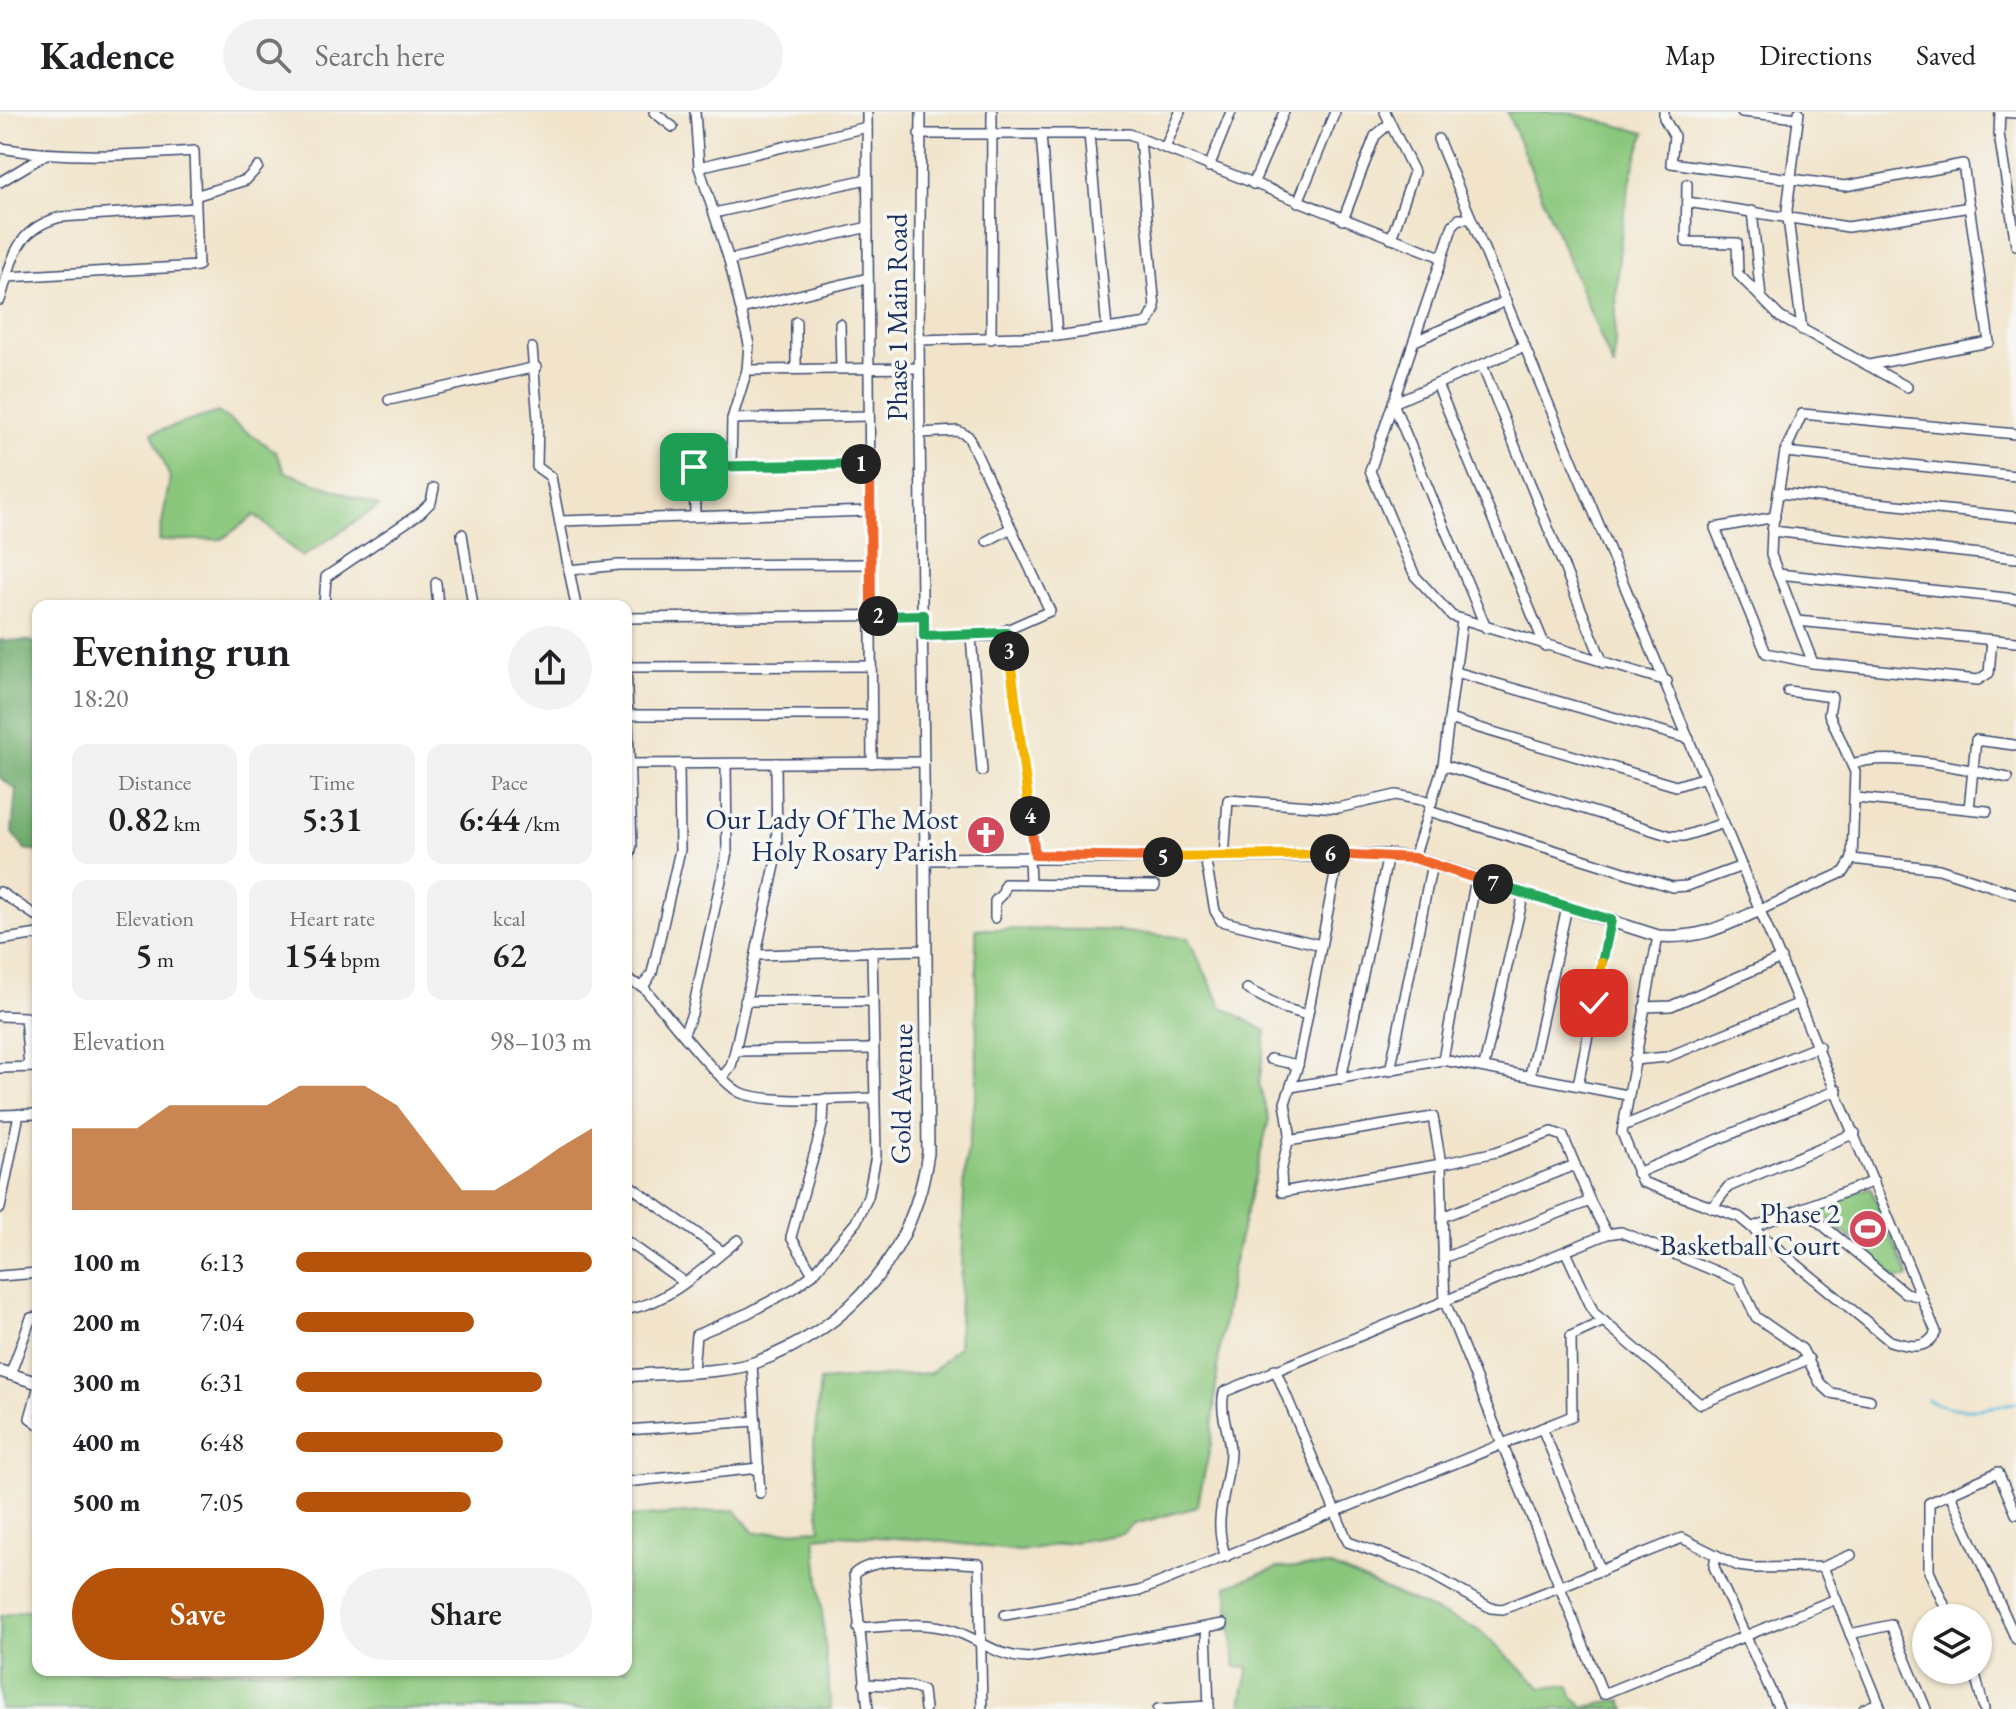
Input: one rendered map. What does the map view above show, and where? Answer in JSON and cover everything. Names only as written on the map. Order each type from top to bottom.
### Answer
[{"type":"street","points":[[654,112],[673,127]]},
{"type":"street","points":[[695,112],[699,167],[729,260],[749,344],[747,370],[732,419],[731,466]]},
{"type":"street","points":[[867,112],[872,763]]},
{"type":"street","name":"Phase 1 Main Road","points":[[921,112],[919,368],[925,859]]},
{"type":"street","points":[[991,339],[992,112]]},
{"type":"street","points":[[1165,148],[1180,112]]},
{"type":"street","points":[[1209,167],[1231,112]]},
{"type":"street","points":[[1253,184],[1284,112]]},
{"type":"street","points":[[1298,202],[1335,112]]},
{"type":"street","points":[[1385,112],[1414,172],[1391,239]]},
{"type":"street","points":[[1664,112],[1674,136],[1671,163],[1845,186],[1963,164],[1989,342],[1869,365]]},
{"type":"street","points":[[1742,112],[1798,115],[1788,218],[1802,330]]},
{"type":"street","points":[[2016,113],[2000,112],[2002,153],[2012,193],[2016,245]]},
{"type":"street","points":[[1343,220],[1375,136],[1390,123]]},
{"type":"street","points":[[699,167],[867,127]]},
{"type":"street","points":[[919,134],[1129,134],[1441,257]]},
{"type":"street","points":[[1041,134],[1057,336]]},
{"type":"street","points":[[1089,134],[1107,329]]},
{"type":"street","points":[[919,340],[1057,336],[1148,323],[1155,309],[1140,139]]},
{"type":"street","points":[[1438,139],[1855,1133],[1936,1332],[1932,1341],[1908,1346],[1890,1341],[1739,1217],[1649,1186],[1637,1173],[1622,1133],[1658,936]]},
{"type":"street","points":[[0,148],[45,155],[194,151],[198,266],[7,277]]},
{"type":"street","points":[[2002,153],[2016,154]]},
{"type":"street","points":[[0,182],[45,155]]},
{"type":"street","points":[[195,196],[246,180],[258,167]]},
{"type":"street","points":[[714,213],[867,179]]},
{"type":"street","points":[[1687,184],[1686,242],[1737,243],[1738,274],[1780,317],[1907,387]]},
{"type":"street","points":[[1687,202],[1848,227],[1970,207]]},
{"type":"street","points":[[0,300],[22,238],[45,221],[61,217],[195,208]]},
{"type":"street","points":[[1752,211],[1761,297]]},
{"type":"street","points":[[1470,219],[1455,222],[1441,257],[1370,471],[1415,576],[1452,616],[1667,681]]},
{"type":"street","points":[[729,260],[868,227]]},
{"type":"street","points":[[741,309],[868,278]]},
{"type":"street","points":[[1415,341],[1506,301]]},
{"type":"street","points":[[796,322],[796,369]]},
{"type":"street","points":[[840,324],[841,368]]},
{"type":"street","points":[[1393,403],[1525,346]]},
{"type":"street","points":[[532,348],[536,367],[537,467],[551,477],[575,600]]},
{"type":"street","points":[[1482,365],[1603,663]]},
{"type":"street","points":[[389,400],[536,367]]},
{"type":"street","points":[[747,370],[919,368]]},
{"type":"street","points":[[1437,384],[1545,646]]},
{"type":"street","points":[[1393,403],[1486,628]]},
{"type":"street","points":[[1813,663],[1771,555],[1785,452],[1802,414],[2016,434]]},
{"type":"street","points":[[732,419],[869,416]]},
{"type":"street","points":[[920,433],[958,431],[968,436],[1050,611],[1006,633],[924,636]]},
{"type":"street","points":[[1785,452],[2016,476]]},
{"type":"street","points":[[695,515],[694,467],[870,464]]},
{"type":"street","points":[[324,600],[326,577],[420,513],[431,502],[434,488]]},
{"type":"street","points":[[1778,493],[2016,517]]},
{"type":"street","points":[[560,521],[870,511]]},
{"type":"street","points":[[1775,517],[1715,528],[1766,653],[1813,663],[1978,680],[1989,673],[1992,640]]},
{"type":"street","points":[[987,541],[1011,528]]},
{"type":"street","points":[[1772,531],[2016,558]]},
{"type":"street","points":[[462,534],[472,600]]},
{"type":"street","points":[[569,570],[619,565],[871,564]]},
{"type":"street","points":[[1778,574],[2016,599]]},
{"type":"street","points":[[436,583],[437,600]]},
{"type":"street","points":[[632,618],[924,615]]},
{"type":"street","points":[[1414,858],[1443,765],[1462,621]]},
{"type":"street","points":[[1797,621],[2016,642]]},
{"type":"street","points":[[1006,633],[1032,856],[1030,884]]},
{"type":"street","points":[[971,636],[982,771]]},
{"type":"street","points":[[632,667],[871,666]]},
{"type":"street","points":[[1456,672],[1689,739]]},
{"type":"street","points":[[925,859],[1388,855],[1414,858],[1658,936],[1702,936],[1844,872],[1852,859],[1856,798],[1852,764],[1829,714],[1832,697],[1788,691]]},
{"type":"street","points":[[632,715],[871,715]]},
{"type":"street","points":[[1449,719],[1676,786],[1705,777]]},
{"type":"street","points":[[1969,809],[1976,740],[2014,745]]},
{"type":"street","points":[[1852,764],[1872,759],[1972,770],[2008,778]]},
{"type":"street","points":[[632,764],[924,762]]},
{"type":"street","points":[[722,1077],[731,1066],[735,1051],[777,856],[776,763]]},
{"type":"street","points":[[643,987],[652,973],[680,850],[679,764]]},
{"type":"street","points":[[684,1033],[692,1014],[727,852],[726,764]]},
{"type":"street","points":[[1443,765],[1671,836],[1684,836],[1724,823]]},
{"type":"street","points":[[1224,857],[1228,800],[1338,808],[1396,795],[1672,887],[1687,886],[1742,866]]},
{"type":"street","points":[[1856,798],[1987,811]]},
{"type":"street","points":[[1339,854],[1298,1065],[1285,1103],[1290,1133],[1281,1172],[1282,1192],[1496,1152],[1552,1132],[1563,1136],[1607,1234]]},
{"type":"street","points":[[1341,1079],[1388,855]]},
{"type":"street","points":[[1205,857],[1215,911],[1221,921],[1321,945]]},
{"type":"street","name":"Gold Avenue","points":[[632,1375],[752,1364],[828,1326],[854,1305],[901,1243],[923,1192],[928,1153],[925,859]]},
{"type":"street","points":[[1852,859],[1939,869],[2016,894]]},
{"type":"street","points":[[1390,1071],[1432,864]]},
{"type":"street","points":[[1443,1060],[1476,878]]},
{"type":"street","points":[[995,918],[995,901],[1003,893],[1005,884],[1155,886]]},
{"type":"street","points":[[0,892],[32,913]]},
{"type":"street","points":[[1484,1066],[1524,893]]},
{"type":"street","points":[[1530,1075],[1567,907]]},
{"type":"street","points":[[1578,1085],[1611,920]]},
{"type":"street","points":[[0,940],[32,935]]},
{"type":"street","points":[[758,955],[926,950]]},
{"type":"street","points":[[693,1370],[696,1335],[759,1307],[813,1274],[856,1222],[868,1197],[876,1156],[872,1098],[872,951]]},
{"type":"street","points":[[1644,1007],[1671,1006],[1781,958]]},
{"type":"street","points":[[632,982],[643,987],[722,1077],[741,1093],[824,1099],[872,1098]]},
{"type":"street","points":[[1247,989],[1283,1008],[1307,1015]]},
{"type":"street","points":[[745,1001],[872,1001]]},
{"type":"street","points":[[1634,1060],[1667,1057],[1800,1003]]},
{"type":"street","points":[[0,1016],[25,1017],[32,1056]]},
{"type":"street","points":[[1623,1126],[1819,1046]]},
{"type":"street","points":[[735,1051],[872,1049]]},
{"type":"street","points":[[1270,1059],[1298,1065]]},
{"type":"street","points":[[1291,1087],[1443,1060],[1627,1095]]},
{"type":"street","points":[[0,1068],[32,1067]]},
{"type":"street","points":[[1637,1173],[1837,1090]]},
{"type":"street","points":[[813,1274],[791,1237],[823,1123],[824,1099]]},
{"type":"street","points":[[0,1208],[19,1114]]},
{"type":"street","points":[[0,1115],[32,1114]]},
{"type":"street","points":[[1288,1141],[1433,1117],[1441,1164],[1445,1302],[1603,1694],[1836,1599]]},
{"type":"street","points":[[1712,1208],[1728,1187],[1855,1133]]},
{"type":"street","points":[[1442,1217],[1575,1165]]},
{"type":"street","points":[[1753,1227],[1874,1181]]},
{"type":"street","points":[[632,1187],[723,1252]]},
{"type":"street","points":[[1443,1258],[1590,1201]]},
{"type":"street","points":[[1802,1208],[1905,1293],[1922,1297]]},
{"type":"street","points":[[1226,1557],[1217,1535],[1230,1454],[1221,1416],[1223,1396],[1227,1391],[1607,1234],[1621,1232],[1739,1281],[1756,1317],[1802,1349],[1820,1383],[1831,1393],[1870,1400]]},
{"type":"street","points":[[632,1308],[684,1282],[738,1240]]},
{"type":"street","points":[[632,1245],[684,1282]]},
{"type":"street","points":[[1566,1252],[1594,1313],[1700,1404],[1809,1359]]},
{"type":"street","points":[[0,1276],[32,1273]]},
{"type":"street","points":[[632,1304],[638,1308]]},
{"type":"street","points":[[32,1318],[5,1373],[32,1384]]},
{"type":"street","points":[[1005,1615],[1139,1591],[1502,1445],[1575,1412],[1571,1336],[1604,1321]]},
{"type":"street","points":[[752,1364],[760,1493]]},
{"type":"street","points":[[1275,1369],[1348,1542],[1420,1568],[1491,1608],[1503,1609],[1682,1538],[1738,1566],[1754,1568],[1823,1567],[1851,1555]]},
{"type":"street","points":[[632,1430],[756,1421]]},
{"type":"street","points":[[1542,1428],[1601,1571]]},
{"type":"street","points":[[632,1481],[759,1468]]},
{"type":"street","points":[[1944,1604],[1929,1571],[1929,1503],[1998,1472],[2016,1514]]},
{"type":"street","points":[[1950,1494],[2016,1639]]},
{"type":"street","points":[[1716,1555],[1714,1567],[1779,1709]]},
{"type":"street","points":[[868,1709],[854,1574],[862,1566],[901,1562],[979,1564],[982,1709]]},
{"type":"street","points":[[1823,1567],[1879,1706],[1864,1709]]},
{"type":"street","points":[[858,1628],[928,1626],[952,1630],[1007,1658],[1028,1658],[1223,1624]]},
{"type":"street","points":[[1850,1634],[1891,1625],[1926,1709]]},
{"type":"street","points":[[1158,1709],[1209,1707],[1206,1629]]},
{"type":"street","points":[[864,1684],[910,1686],[923,1691],[925,1709]]},
{"type":"street","points":[[1978,1684],[1984,1709]]},
{"type":"green space","points":[[1507,112],[1566,112],[1645,133],[1623,219],[1614,369]]},
{"type":"green space","points":[[218,412],[275,451],[285,472],[379,506],[302,557],[255,515],[222,539],[159,541],[170,478],[152,433]]},
{"type":"green space","points":[[0,640],[31,641],[32,851],[25,849],[12,833],[16,789],[0,778]]},
{"type":"green space","points":[[976,929],[1104,930],[1188,938],[1222,1007],[1266,1031],[1259,1084],[1269,1119],[1232,1269],[1219,1353],[1211,1443],[1197,1507],[1135,1524],[1122,1534],[1019,1551],[931,1540],[838,1535],[815,1537],[831,1709],[0,1709],[0,1616],[32,1609],[32,1676],[632,1676],[632,1517],[735,1510],[754,1533],[820,1529],[814,1445],[820,1381],[931,1373],[958,1347],[965,1167],[977,1087]]},
{"type":"green space","points":[[1870,1187],[1909,1277],[1897,1279],[1816,1208]]},
{"type":"green space","points":[[1331,1566],[1479,1630],[1542,1688],[1569,1685],[1572,1696],[1585,1707],[1621,1700],[1626,1709],[1242,1709],[1248,1668],[1235,1667],[1227,1586],[1277,1568]]},
{"type":"waterway","points":[[1931,1402],[1927,1400],[1971,1409],[2016,1402]]},
{"type":"place","name":"Our Lady Of The Most Holy Rosary Parish","points":[[986,835]]},
{"type":"place","name":"Phase 2 Basketball Court","points":[[1868,1229]]},
{"type":"route","points":[[694,467],[870,464],[871,616],[924,615],[924,636],[993,636],[1006,633],[1035,855],[1205,857],[1339,854],[1414,858],[1611,920],[1594,1003]]}]
